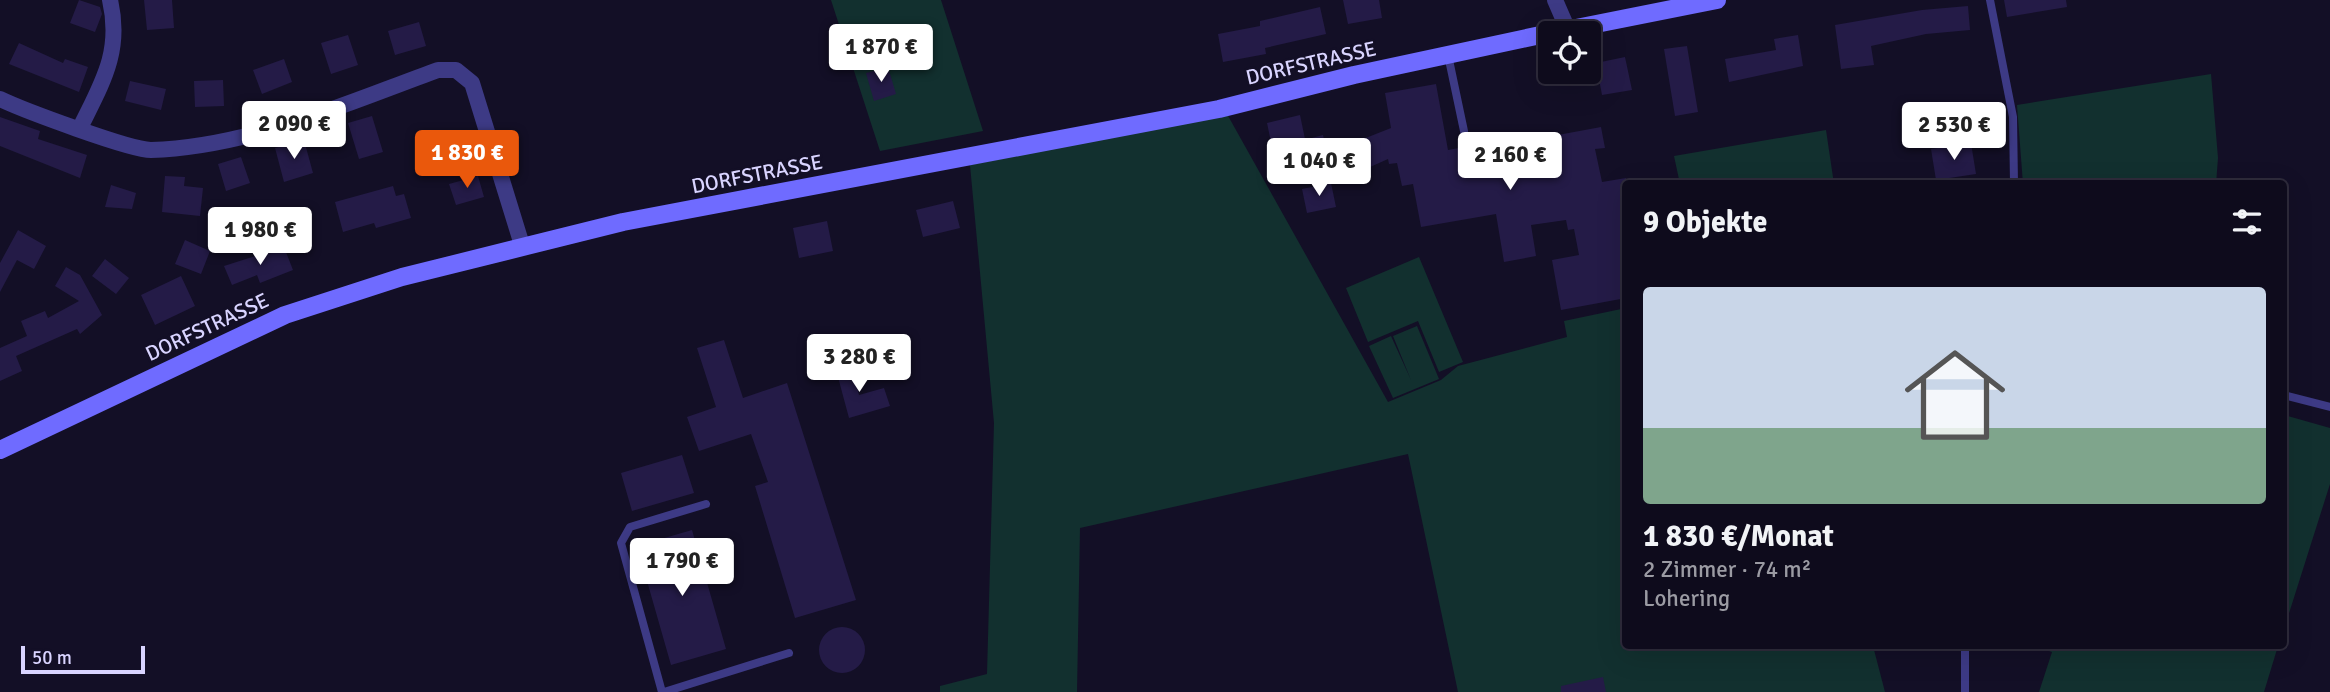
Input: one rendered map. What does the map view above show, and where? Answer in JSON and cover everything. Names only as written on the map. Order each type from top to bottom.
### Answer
[{"type":"street","points":[[80,128],[111,66],[115,23],[110,0]]},
{"type":"street","points":[[1555,0],[1556,21]]},
{"type":"street","name":"DORFSTRASSE","points":[[1601,23],[1717,0]]},
{"type":"street","name":"DORFSTRASSE","points":[[1,445],[285,315],[402,277],[522,245],[623,222],[1219,108],[1538,36]]},
{"type":"street","points":[[0,99],[149,150],[226,140],[306,118],[438,70],[456,70],[472,83],[522,245]]},
{"type":"lane","points":[[1990,0],[2013,117],[2014,180]]},
{"type":"lane","points":[[1448,55],[1464,131]]},
{"type":"lane","points":[[2287,396],[2330,407]]},
{"type":"lane","points":[[706,504],[630,527],[621,543],[663,692],[789,653]]},
{"type":"lane","points":[[1965,649],[1965,692]]},
{"type":"green space","points":[[831,0],[941,0],[983,131],[880,151]]},
{"type":"green space","points":[[2211,74],[2218,158],[2216,180],[2023,180],[2017,105]]},
{"type":"green space","points":[[1227,114],[1388,402],[1441,380],[1458,366],[1567,337],[1564,321],[1622,309],[1622,649],[1874,649],[1885,692],[1458,692],[1408,454],[1080,528],[1077,692],[940,692],[940,686],[987,674],[994,423],[970,165]]},
{"type":"green space","points":[[1826,130],[1833,180],[1679,180],[1674,156]]},
{"type":"green space","points":[[1419,257],[1463,362],[1439,372],[1418,321],[1368,342],[1346,288]]},
{"type":"green space","points":[[1417,326],[1439,379],[1393,398],[1369,346],[1391,336],[1411,380],[1393,336]]},
{"type":"green space","points":[[2287,416],[2330,428],[2330,484],[2287,620]]},
{"type":"green space","points":[[2043,649],[2277,649],[2264,692],[2039,692],[2052,652]]},
{"type":"building","points":[[79,0],[100,7],[102,14],[95,32],[70,23]]},
{"type":"building","points":[[144,0],[172,0],[174,28],[147,30]]},
{"type":"building","points":[[1343,0],[1379,0],[1382,18],[1348,24]]},
{"type":"building","points":[[2004,0],[2066,0],[2067,7],[2007,17]]},
{"type":"building","points":[[1968,6],[1970,30],[1926,34],[1871,46],[1874,65],[1841,69],[1835,25],[1922,10]]},
{"type":"building","points":[[1320,7],[1326,34],[1265,48],[1266,54],[1223,62],[1218,34],[1260,26],[1260,21]]},
{"type":"building","points":[[419,22],[426,46],[395,55],[388,31]]},
{"type":"building","points":[[348,35],[358,65],[331,74],[321,43]]},
{"type":"building","points":[[1798,35],[1803,66],[1729,82],[1725,59],[1776,50],[1774,39]]},
{"type":"building","points":[[19,43],[63,63],[65,59],[88,67],[79,92],[9,64]]},
{"type":"building","points":[[899,46],[902,60],[889,64],[885,50]]},
{"type":"building","points":[[1687,46],[1698,112],[1675,116],[1664,49]]},
{"type":"building","points":[[1625,57],[1632,90],[1602,95],[1601,62]]},
{"type":"building","points":[[284,59],[292,82],[262,94],[253,70]]},
{"type":"building","points":[[888,67],[896,94],[874,101],[866,73]]},
{"type":"building","points":[[223,80],[224,106],[195,107],[194,81]]},
{"type":"building","points":[[130,81],[166,89],[161,110],[125,101]]},
{"type":"building","points":[[1436,84],[1448,150],[1486,143],[1491,168],[1502,166],[1504,179],[1536,173],[1531,140],[1601,127],[1605,148],[1595,149],[1602,182],[1626,178],[1622,180],[1622,299],[1561,310],[1552,260],[1579,255],[1574,229],[1568,230],[1566,220],[1531,225],[1536,256],[1504,262],[1496,214],[1421,227],[1413,184],[1402,186],[1397,163],[1389,164],[1388,159],[1350,176],[1338,149],[1391,128],[1385,93]]},
{"type":"building","points":[[1300,115],[1305,139],[1272,147],[1267,123]]},
{"type":"building","points":[[372,116],[383,152],[359,159],[348,123]]},
{"type":"building","points":[[0,117],[40,131],[38,139],[87,155],[80,178],[0,146]]},
{"type":"building","points":[[1323,135],[1327,151],[1312,155],[1308,139]]},
{"type":"building","points":[[304,140],[313,173],[284,182],[275,148]]},
{"type":"building","points":[[1971,143],[1976,174],[1936,180],[1931,149]]},
{"type":"building","points":[[241,157],[250,183],[226,191],[218,164]]},
{"type":"building","points":[[165,176],[185,177],[184,186],[203,188],[200,216],[162,212]]},
{"type":"building","points":[[478,176],[484,197],[456,205],[449,184]]},
{"type":"building","points":[[1331,183],[1336,207],[1307,213],[1302,189]]},
{"type":"building","points":[[111,185],[136,193],[132,209],[105,207]]},
{"type":"building","points":[[393,186],[396,196],[404,194],[411,218],[376,228],[374,223],[343,232],[335,202]]},
{"type":"building","points":[[953,201],[960,228],[923,237],[916,210]]},
{"type":"building","points":[[827,221],[833,251],[799,258],[793,228]]},
{"type":"building","points":[[18,230],[46,246],[34,269],[17,260],[0,292],[0,263]]},
{"type":"building","points":[[185,240],[210,251],[201,274],[175,264]]},
{"type":"building","points":[[284,247],[293,270],[260,283],[257,275],[232,285],[224,266]]},
{"type":"building","points":[[105,259],[129,278],[116,294],[92,276]]},
{"type":"building","points":[[66,267],[80,275],[102,315],[80,334],[77,329],[16,356],[22,371],[0,381],[0,348],[27,336],[21,321],[45,311],[48,318],[79,301],[55,286]]},
{"type":"building","points":[[181,276],[195,306],[155,325],[141,295]]},
{"type":"building","points":[[724,340],[743,398],[787,383],[856,600],[795,618],[755,486],[768,482],[751,434],[699,451],[687,417],[716,407],[697,348]]},
{"type":"building","points":[[850,361],[859,395],[884,388],[890,406],[849,418],[835,366]]},
{"type":"building","points":[[682,455],[694,493],[632,511],[621,473]]},
{"type":"building","points":[[692,530],[726,649],[671,665],[637,546]]},
{"type":"building","points":[[842,627],[858,634],[865,650],[858,666],[842,673],[826,666],[819,650],[826,634]]},
{"type":"building","points":[[1603,677],[1606,692],[1561,692],[1561,686]]}]
